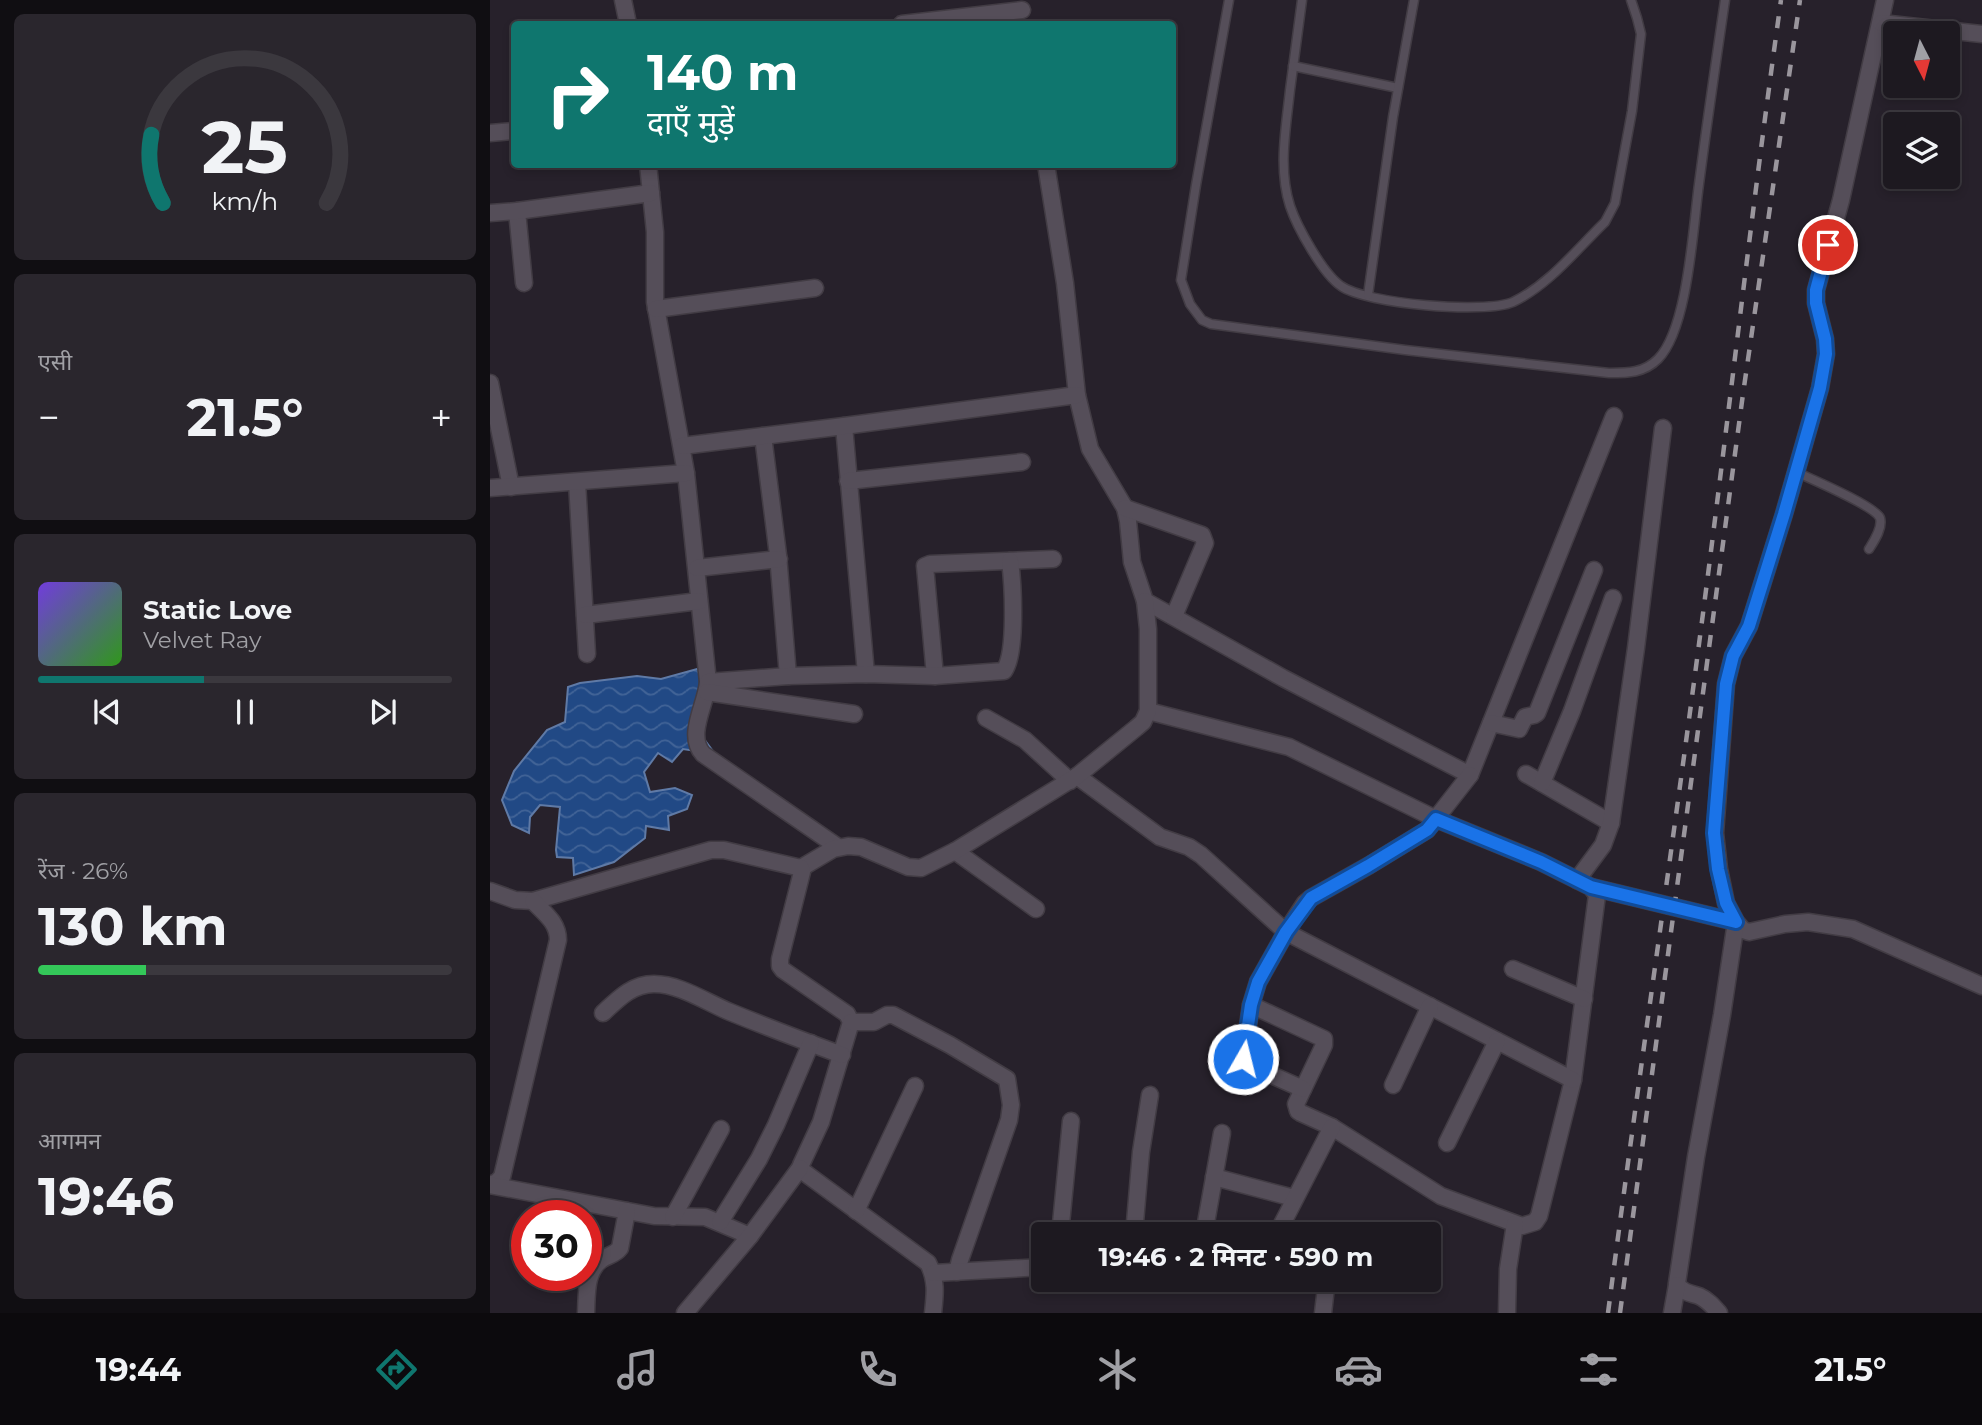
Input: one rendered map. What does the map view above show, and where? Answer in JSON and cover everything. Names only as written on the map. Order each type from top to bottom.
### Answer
[{"type":"street","points":[[624,0],[628,21]]},
{"type":"street","points":[[1885,0],[1841,200],[1816,290],[1826,354],[1820,388],[1749,626],[1733,656],[1726,684],[1714,833],[1718,869],[1726,903],[1743,930],[1749,932],[1808,922],[1853,929],[1982,986]]},
{"type":"street","points":[[932,21],[1022,12]]},
{"type":"street","points":[[1881,23],[1982,34]]},
{"type":"street","points":[[490,133],[511,131]]},
{"type":"street","points":[[648,168],[655,232],[656,309],[682,446],[697,568],[707,687],[696,730],[698,749],[838,847]]},
{"type":"street","points":[[490,891],[515,900],[533,901],[717,849],[801,868],[838,847],[861,847],[914,869],[921,868],[955,851],[1074,779],[1143,722],[1148,710],[1148,629],[1145,601],[1132,562],[1125,508],[1090,449],[1077,395],[1065,283],[1047,168]]},
{"type":"street","points":[[490,213],[651,193]]},
{"type":"street","points":[[517,211],[524,283]]},
{"type":"street","points":[[656,309],[815,288]]},
{"type":"street","points":[[490,383],[512,487]]},
{"type":"street","points":[[682,446],[1077,395]]},
{"type":"street","points":[[1303,1089],[1243,1059],[1251,1005],[1258,982],[1286,932],[1311,898],[1427,830],[1471,775],[1614,416]]},
{"type":"street","points":[[844,426],[866,674]]},
{"type":"street","points":[[1584,884],[1611,823],[1640,623],[1663,428]]},
{"type":"street","points":[[763,436],[779,559],[788,676]]},
{"type":"street","points":[[848,481],[1022,461]]},
{"type":"street","points":[[490,488],[686,473]]},
{"type":"street","points":[[577,482],[587,654]]},
{"type":"street","points":[[1125,508],[1205,538],[1174,615]]},
{"type":"street","points":[[697,568],[779,559]]},
{"type":"street","points":[[935,676],[925,566],[1053,559]]},
{"type":"street","points":[[707,687],[788,676],[935,676],[1000,672],[1006,668],[1011,653],[1013,625],[1010,561]]},
{"type":"street","points":[[1491,723],[1520,729],[1525,718],[1537,713],[1594,570]]},
{"type":"street","points":[[1542,783],[1572,711],[1613,598]]},
{"type":"street","points":[[585,615],[699,601]]},
{"type":"street","points":[[1145,601],[1283,678],[1471,775]]},
{"type":"street","points":[[707,687],[854,714]]},
{"type":"street","points":[[1148,710],[1289,747],[1436,819],[1541,862],[1584,884],[1736,922]]},
{"type":"street","points":[[986,718],[1025,740],[1074,779],[1160,837],[1189,847],[1201,855],[1286,932],[1573,1080]]},
{"type":"street","points":[[1526,774],[1611,823]]},
{"type":"street","points":[[955,851],[1036,909]]},
{"type":"street","points":[[685,1313],[750,1236],[800,1168],[821,1122],[851,1022],[850,1016],[780,966],[801,868]]},
{"type":"street","points":[[1251,1005],[1323,1038],[1324,1045],[1296,1104],[1298,1111],[1332,1127],[1441,1196],[1522,1226],[1535,1222],[1539,1216],[1573,1080],[1597,904],[1597,895],[1584,884]]},
{"type":"street","points":[[490,1185],[502,1177],[558,940],[558,930],[554,923],[533,901]]},
{"type":"street","points":[[1672,1313],[1736,922]]},
{"type":"street","points":[[1513,969],[1584,999]]},
{"type":"street","points":[[603,1013],[622,994],[641,985],[655,984],[679,989],[729,1012],[842,1055]]},
{"type":"street","points":[[1393,1085],[1430,1006]]},
{"type":"street","points":[[851,1022],[874,1021],[893,1015],[1007,1079],[1012,1105],[1009,1120],[957,1272]]},
{"type":"street","points":[[1447,1143],[1497,1041]]},
{"type":"street","points":[[720,1222],[759,1159],[811,1043]]},
{"type":"street","points":[[856,1211],[915,1086]]},
{"type":"street","points":[[1135,1222],[1141,1152],[1150,1095]]},
{"type":"street","points":[[1061,1222],[1071,1121]]},
{"type":"street","points":[[1283,1222],[1332,1127]]},
{"type":"street","points":[[673,1217],[721,1129]]},
{"type":"street","points":[[1206,1222],[1222,1133]]},
{"type":"street","points":[[800,1168],[928,1263],[934,1273],[933,1313]]},
{"type":"street","points":[[1214,1178],[1294,1198]]},
{"type":"street","points":[[490,1185],[627,1211],[673,1217],[705,1217],[750,1236]]},
{"type":"street","points":[[586,1313],[588,1282],[592,1269],[604,1258],[617,1253],[627,1211]]},
{"type":"street","points":[[1507,1313],[1508,1269],[1515,1224]]},
{"type":"street","points":[[934,1273],[1031,1268]]},
{"type":"street","points":[[1677,1285],[1684,1292],[1710,1303],[1718,1313]]},
{"type":"street","points":[[1323,1313],[1326,1292]]},
{"type":"lane","points":[[1229,0],[1181,280],[1189,304],[1202,320],[1211,324],[1405,350],[1609,373],[1634,373],[1647,368],[1667,348],[1673,332],[1689,270],[1696,201],[1725,0]]},
{"type":"lane","points":[[1302,0],[1284,138],[1284,177],[1289,205],[1299,229],[1330,275],[1352,292],[1386,300],[1467,308],[1509,303],[1523,297],[1545,281],[1605,222],[1615,203],[1632,111],[1641,34],[1631,0]]},
{"type":"lane","points":[[1368,295],[1398,88],[1414,0]]},
{"type":"lane","points":[[1293,66],[1398,88]]},
{"type":"lane","points":[[1796,472],[1877,514],[1880,525],[1869,549]]},
{"type":"water","points":[[697,669],[710,672],[701,735],[715,754],[683,749],[672,762],[658,753],[644,772],[650,792],[675,788],[692,795],[687,809],[668,816],[669,830],[646,826],[645,838],[614,862],[574,875],[573,858],[557,857],[560,807],[540,805],[530,817],[529,833],[512,825],[502,800],[514,771],[547,730],[565,722],[568,687],[637,676],[661,679]]},
{"type":"railway","points":[[1608,1313],[1702,621],[1781,0]]},
{"type":"railway","points":[[1620,1313],[1743,394],[1800,0]]},
{"type":"route","points":[[1243,1059],[1251,1005],[1258,982],[1305,903],[1427,830],[1436,819],[1541,862],[1591,887],[1736,922],[1726,903],[1718,869],[1714,833],[1726,684],[1733,656],[1749,626],[1820,388],[1826,354],[1816,290],[1828,245]]}]
